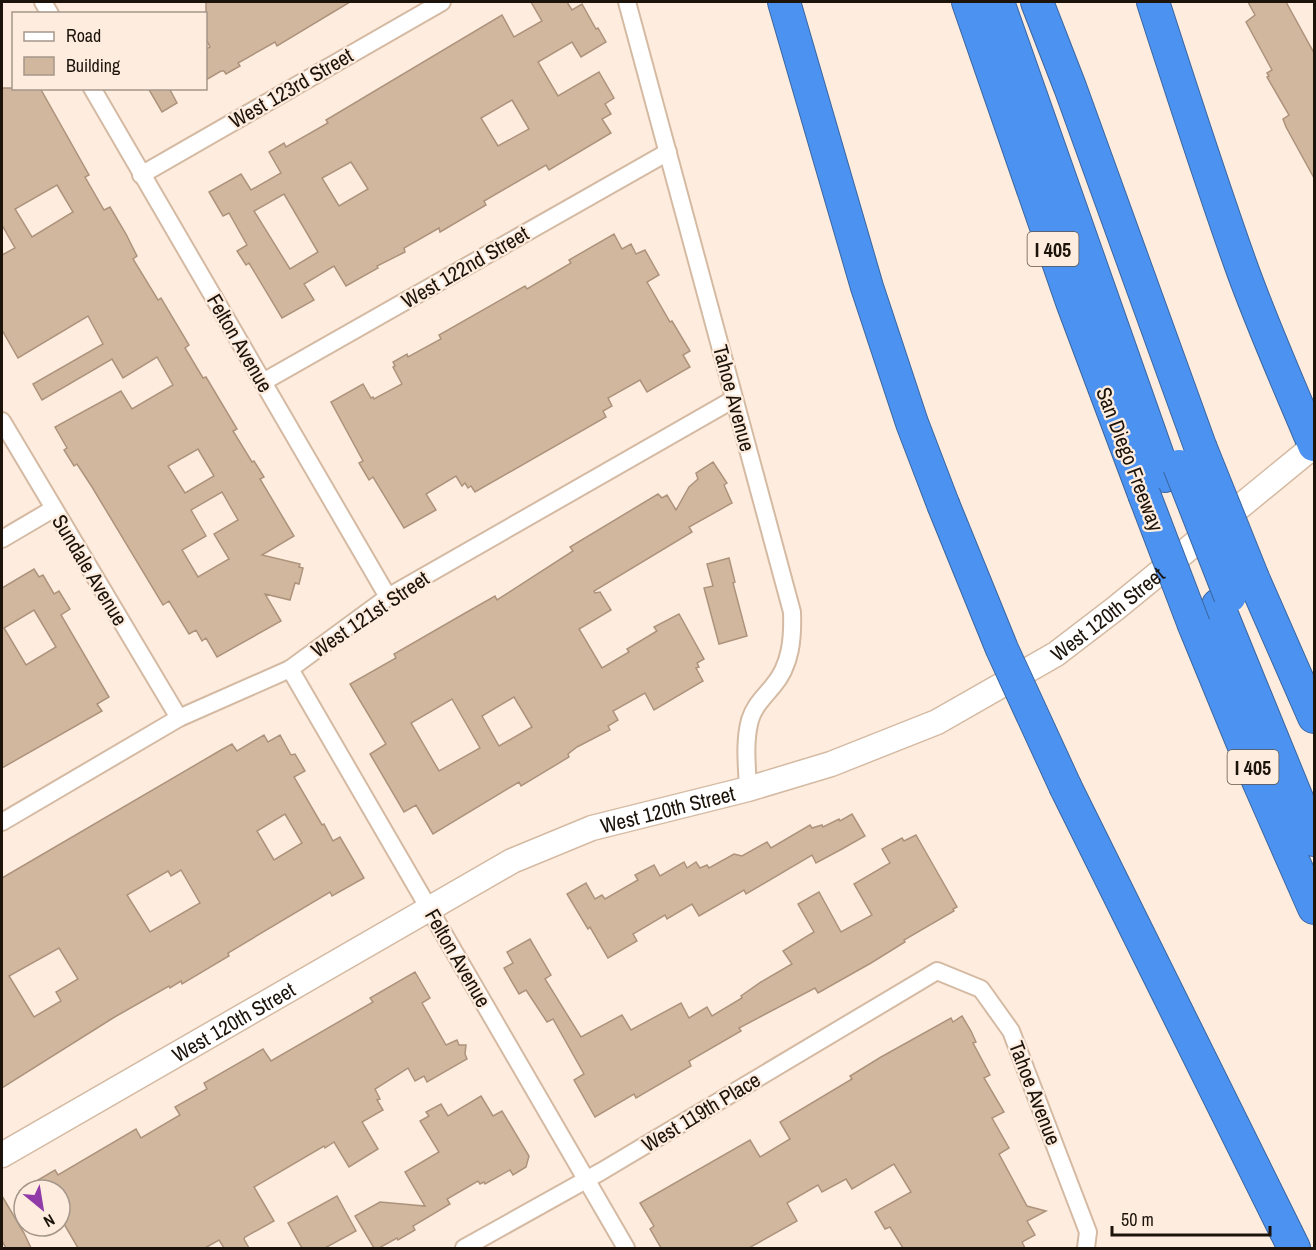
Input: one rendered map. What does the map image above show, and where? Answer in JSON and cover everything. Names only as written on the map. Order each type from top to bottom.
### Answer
[{"type":"highway","points":[[784,2],[867,288],[912,423],[1002,649],[1066,789],[1291,1245]]},
{"type":"highway","name":"San Diego Freeway","points":[[968,2],[1072,302],[1172,471],[1234,593],[1314,717]]},
{"type":"highway","points":[[998,2],[1172,471],[1234,593],[1281,721],[1314,789]]},
{"type":"highway","points":[[1009,2],[1172,471]]},
{"type":"highway","name":"San Diego Freeway","points":[[1037,2],[1070,87],[1172,471],[1194,625],[1259,783],[1314,908]]},
{"type":"highway","points":[[1153,2],[1236,253],[1314,446]]},
{"type":"highway","points":[[1234,593],[1314,840]]},
{"type":"main road","name":"West 120th Street","points":[[2,1155],[512,861],[592,828],[748,789],[831,764],[937,722],[1056,654],[1116,608],[1314,446]]},
{"type":"street","name":"West 123rd Street","points":[[141,175],[442,2]]},
{"type":"street","name":"Tahoe Avenue","points":[[627,2],[792,612],[793,638],[787,661],[775,684],[760,700],[750,719],[746,743],[748,789]]},
{"type":"street","name":"Felton Avenue","points":[[93,90],[388,597]]},
{"type":"street","name":"West 122nd Street","points":[[263,382],[668,152]]},
{"type":"street","name":"West 121st Street","points":[[2,822],[179,718],[290,669],[388,597],[734,399]]},
{"type":"street","name":"Sundale Avenue","points":[[2,421],[179,718]]},
{"type":"street","points":[[2,539],[53,509]]},
{"type":"street","name":"Felton Avenue","points":[[290,669],[626,1248]]},
{"type":"street","name":"Tahoe Avenue","points":[[937,971],[981,989],[1011,1031],[1088,1232],[1086,1248]]},
{"type":"street","name":"West 119th Place","points":[[464,1248],[587,1180],[937,971]]},
{"type":"building","points":[[206,2],[350,2],[277,46],[275,42],[238,63],[240,66],[226,74],[221,71],[207,79],[207,48],[210,47],[207,41]]},
{"type":"building","points":[[531,2],[567,2],[572,10],[582,4],[596,29],[598,28],[606,42],[581,57],[572,42],[538,62],[558,96],[599,72],[614,98],[605,104],[611,114],[602,119],[611,133],[549,170],[546,165],[484,201],[486,205],[440,232],[439,228],[404,248],[405,252],[377,266],[378,268],[346,286],[334,266],[304,284],[314,300],[282,318],[249,263],[246,265],[237,251],[247,245],[229,213],[223,216],[209,192],[241,174],[251,190],[281,173],[269,152],[284,143],[286,147],[328,123],[326,120],[502,15],[514,37],[542,21]],"holes":[[[512,100],[529,129],[498,146],[481,118]],[[351,162],[368,189],[339,206],[322,178]],[[284,194],[318,252],[290,269],[254,211]]]},
{"type":"building","points":[[1248,2],[1286,2],[1314,53],[1314,178],[1286,127],[1283,119],[1289,115],[1267,77],[1269,76],[1267,73],[1272,70],[1246,22],[1255,15]]},
{"type":"building","points":[[2,88],[41,90],[89,175],[85,177],[104,210],[110,207],[137,256],[133,259],[158,300],[161,298],[189,345],[185,348],[203,378],[206,377],[237,429],[233,431],[264,477],[260,479],[294,536],[262,555],[300,564],[299,567],[303,568],[299,584],[295,583],[290,600],[265,594],[281,621],[217,657],[206,638],[202,641],[196,630],[189,634],[169,601],[163,605],[92,487],[77,464],[74,466],[64,450],[67,448],[55,427],[121,391],[132,409],[173,385],[157,357],[123,378],[112,359],[42,400],[33,384],[103,344],[88,316],[18,358],[2,330],[2,255],[15,248],[2,225]],"holes":[[[57,185],[73,212],[32,237],[15,209]],[[198,449],[214,476],[185,493],[168,466]],[[222,492],[238,520],[214,534],[229,559],[198,577],[182,550],[206,536],[191,510]]]},
{"type":"building","points":[[149,90],[170,90],[177,103],[162,112]]},
{"type":"building","points":[[614,234],[622,249],[631,244],[636,254],[645,250],[659,275],[647,282],[690,351],[683,355],[690,367],[647,392],[640,380],[608,398],[612,406],[603,411],[606,417],[475,492],[465,483],[462,486],[456,476],[426,494],[436,510],[404,528],[373,477],[369,480],[359,463],[363,461],[331,402],[363,384],[371,398],[374,399],[402,384],[393,367],[395,366],[393,362],[407,354],[408,357],[441,339],[439,335],[525,286],[527,289],[571,263],[569,260]]},
{"type":"building","points":[[713,462],[727,483],[724,485],[732,503],[689,527],[692,532],[594,591],[595,593],[600,592],[611,610],[579,629],[602,668],[629,652],[627,649],[657,631],[654,627],[679,614],[704,659],[697,663],[699,667],[696,668],[703,681],[654,710],[645,693],[613,711],[618,720],[608,726],[610,730],[577,747],[568,754],[569,757],[521,786],[519,782],[433,834],[416,805],[404,812],[370,754],[386,744],[350,684],[396,658],[394,654],[495,596],[497,600],[573,551],[570,547],[658,494],[662,498],[667,495],[676,510],[689,487],[698,479],[696,473]],"holes":[[[514,697],[532,727],[499,746],[482,716]],[[452,699],[480,748],[439,771],[411,723]]]},
{"type":"building","points":[[729,558],[747,636],[719,644],[704,588],[713,586],[707,564]]},
{"type":"building","points":[[34,569],[39,577],[43,575],[54,594],[59,591],[70,609],[61,615],[109,697],[97,704],[102,711],[2,768],[2,588]],"holes":[[[34,610],[56,647],[26,665],[4,628]]]},
{"type":"building","points":[[264,735],[268,742],[280,735],[291,755],[295,754],[305,771],[294,777],[322,825],[324,824],[333,841],[340,837],[364,878],[332,896],[330,892],[228,953],[229,956],[182,984],[181,981],[170,988],[169,986],[113,1018],[2,1088],[2,878],[232,744],[237,751]],"holes":[[[285,814],[302,843],[274,860],[257,831]],[[181,870],[200,903],[150,932],[127,895],[168,871],[171,876]],[[59,948],[78,979],[56,992],[61,1001],[34,1017],[9,976]]]},
{"type":"building","points":[[852,814],[865,836],[816,863],[812,855],[746,894],[744,890],[699,916],[692,904],[667,919],[665,915],[633,934],[637,941],[608,958],[567,894],[586,883],[595,899],[602,895],[605,899],[638,880],[635,875],[654,865],[660,876],[684,862],[687,868],[696,862],[700,868],[707,865],[709,868],[734,854],[742,856],[767,842],[771,848],[810,825],[812,828],[822,825],[823,827]]},
{"type":"building","points":[[916,835],[957,907],[953,909],[954,911],[818,993],[815,988],[739,1028],[741,1031],[689,1061],[691,1066],[636,1098],[634,1094],[595,1117],[574,1080],[584,1074],[553,1019],[547,1022],[526,990],[519,994],[504,968],[513,963],[507,952],[530,939],[551,975],[545,979],[581,1037],[622,1015],[631,1030],[681,1003],[689,1018],[707,1007],[712,1016],[742,998],[741,996],[761,982],[792,964],[783,951],[814,932],[798,904],[819,892],[841,932],[872,915],[854,884],[890,863],[882,849],[902,838],[904,841]]},
{"type":"building","points":[[415,972],[430,998],[422,1003],[446,1045],[457,1040],[459,1045],[466,1045],[467,1059],[427,1082],[424,1076],[415,1081],[408,1068],[375,1089],[380,1099],[377,1100],[383,1110],[362,1122],[378,1149],[349,1167],[334,1142],[254,1187],[274,1221],[245,1237],[249,1248],[224,1248],[219,1240],[205,1248],[78,1248],[72,1238],[72,1178],[41,1178],[55,1170],[58,1175],[136,1129],[141,1138],[180,1115],[175,1107],[207,1089],[204,1083],[263,1049],[271,1061],[373,1002],[370,998]]},
{"type":"building","points":[[962,1016],[990,1075],[984,1078],[1004,1112],[992,1118],[1009,1148],[999,1154],[1027,1206],[1046,1211],[1027,1221],[1035,1235],[1022,1242],[1025,1248],[903,1248],[890,1227],[885,1229],[875,1212],[911,1192],[894,1164],[852,1189],[846,1179],[822,1192],[818,1185],[787,1203],[797,1221],[749,1248],[661,1248],[650,1229],[654,1226],[640,1203],[750,1140],[760,1157],[790,1139],[780,1122],[852,1079],[850,1076],[881,1057],[951,1018],[953,1022]]},
{"type":"building","points":[[481,1096],[493,1116],[502,1111],[529,1156],[526,1167],[513,1175],[510,1170],[485,1184],[484,1182],[480,1184],[478,1181],[447,1199],[450,1204],[413,1226],[415,1230],[398,1240],[397,1238],[379,1248],[374,1248],[355,1216],[380,1202],[425,1206],[405,1172],[439,1152],[420,1121],[429,1116],[426,1112],[441,1104],[448,1116]]},
{"type":"building","points":[[2,1196],[12,1213],[12,1238],[26,1238],[31,1248],[6,1248],[2,1241]]},
{"type":"building","points":[[337,1196],[356,1231],[325,1248],[302,1248],[288,1223]]}]
